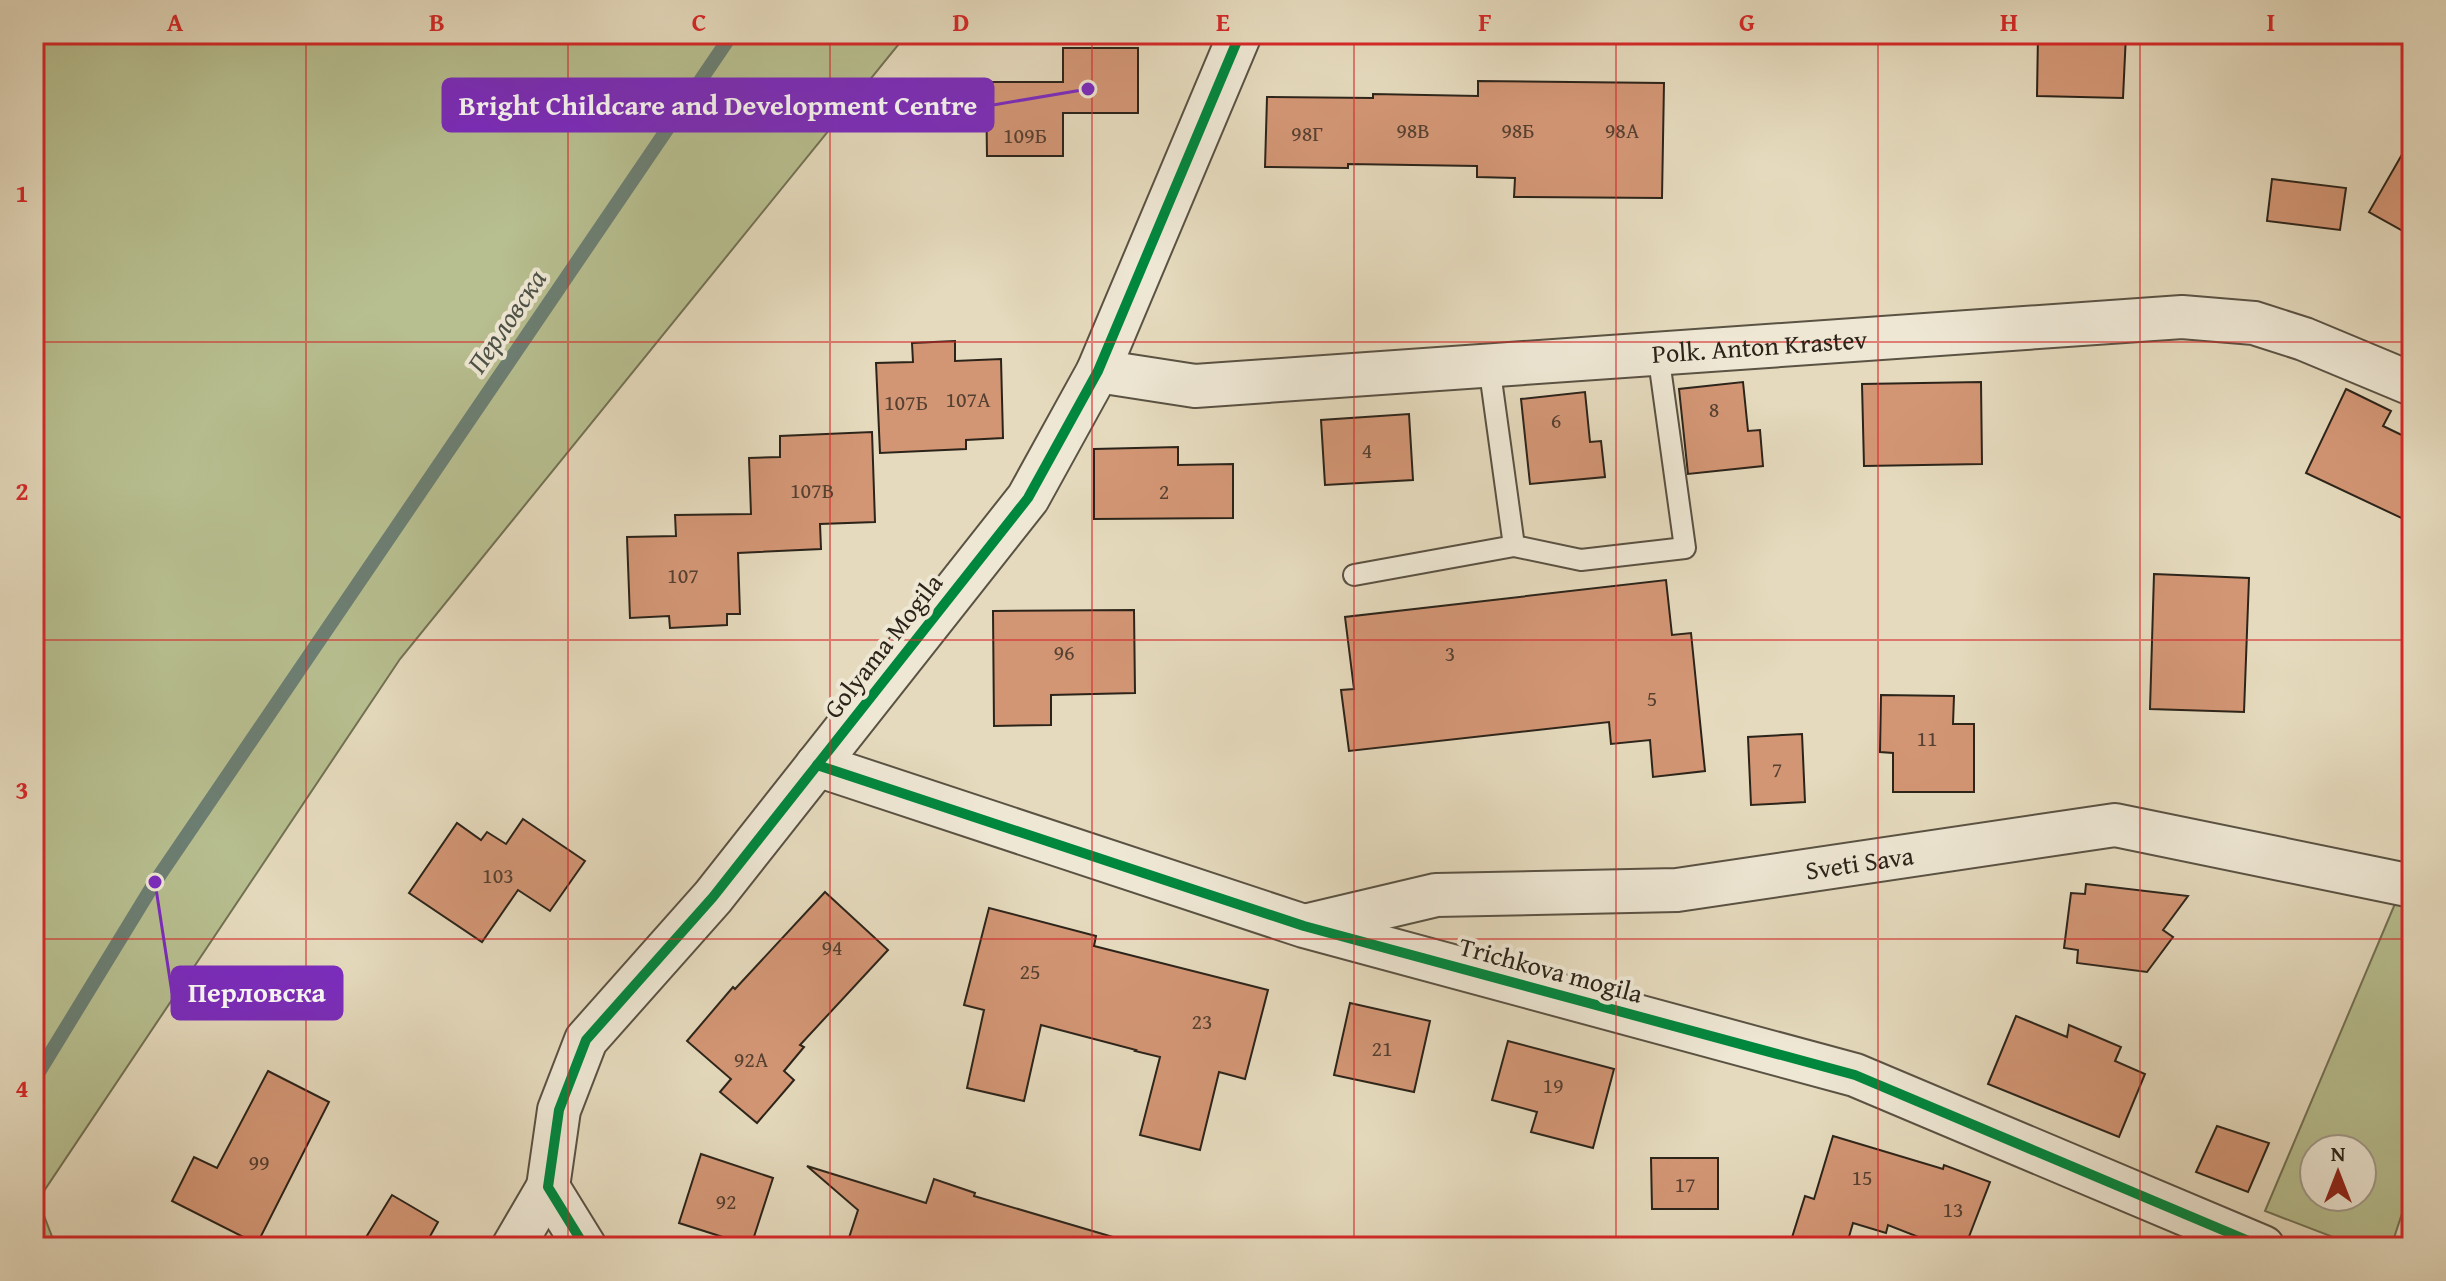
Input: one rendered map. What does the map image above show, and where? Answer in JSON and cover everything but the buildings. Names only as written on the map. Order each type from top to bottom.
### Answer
[{"type":"street","name":"Golyama Mogila","points":[[548,1187],[559,1110],[586,1040],[713,897],[1028,498],[1098,371],[1240,34]]},
{"type":"street","name":"Polk. Anton Krastev","points":[[1098,371],[1195,386],[2182,317],[2254,323],[2304,339],[2412,384]]},
{"type":"street","name":"Trichkova mogila","points":[[817,765],[1304,926],[1855,1075],[2263,1247]]},
{"type":"street","name":"Sveti Sava","points":[[1304,926],[1436,895],[1677,890],[2115,825],[2412,886]]},
{"type":"street","points":[[513,1247],[548,1187],[585,1247]]},
{"type":"lane","points":[[1354,575],[1514,546],[1581,560],[1685,548],[1658,353]]},
{"type":"lane","points":[[1489,365],[1514,546]]},
{"type":"green space","points":[[34,34],[907,34],[400,659],[38,1200],[56,1247],[34,1247]]},
{"type":"green space","points":[[2397,899],[2412,903],[2412,1183],[2391,1247],[2359,1247],[2265,1211],[2298,1133]]},
{"type":"waterway","name":"Перловска","points":[[34,1080],[155,882],[732,34]]},
{"type":"cycle path","points":[[585,1247],[548,1187],[559,1110],[586,1040],[713,897],[1028,498],[1098,371],[1240,34]]},
{"type":"cycle path","points":[[817,765],[1304,926],[1855,1075],[2263,1247]]},
{"type":"place","name":"Bright Childcare and Development Centre","points":[[1088,89]]},
{"type":"place","name":"Перловска","points":[[155,882]]}]
